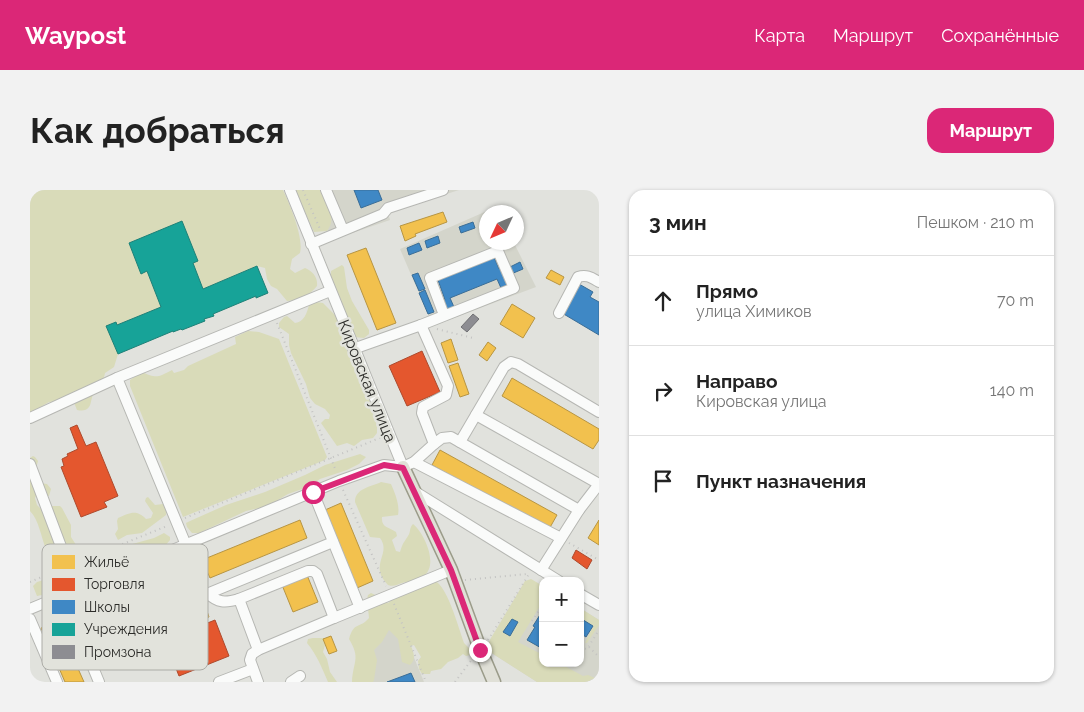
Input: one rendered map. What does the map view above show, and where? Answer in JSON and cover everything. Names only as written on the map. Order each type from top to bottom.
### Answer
[{"type":"main road","name":"Кировская улица","points":[[408,465],[414,491],[451,570],[480,650],[494,682]]},
{"type":"street","name":"Кировская улица","points":[[290,190],[389,435],[408,465]]},
{"type":"street","points":[[326,190],[343,230]]},
{"type":"street","points":[[311,244],[383,214],[388,208],[443,190]]},
{"type":"street","points":[[353,349],[422,324],[514,288],[498,251],[430,278],[444,315]]},
{"type":"street","points":[[558,313],[578,278],[583,275],[599,282]]},
{"type":"street","points":[[30,418],[117,378],[330,291]]},
{"type":"street","points":[[422,324],[448,386],[446,395],[424,407],[422,413],[434,444]]},
{"type":"street","points":[[460,442],[504,367],[511,362],[518,364],[599,412]]},
{"type":"street","points":[[117,378],[186,544],[384,465],[408,465],[561,538]]},
{"type":"street","points":[[476,415],[599,484],[579,510],[541,570]]},
{"type":"street","points":[[408,465],[442,438],[451,437],[579,510]]},
{"type":"street","points":[[30,464],[60,544]]},
{"type":"street","points":[[414,491],[552,577]]},
{"type":"street","points":[[313,492],[360,608]]},
{"type":"street","points":[[208,593],[333,542]]},
{"type":"street","points":[[258,682],[250,660],[252,654],[258,650],[451,570]]},
{"type":"street","points":[[208,594],[223,603],[239,600],[308,571],[313,571],[317,574],[334,618]]},
{"type":"street","points":[[584,596],[599,605]]},
{"type":"street","points":[[239,600],[258,650]]},
{"type":"street","points":[[30,609],[42,604]]},
{"type":"street","points":[[30,620],[42,648]]},
{"type":"street","points":[[219,682],[253,669]]},
{"type":"street","points":[[52,670],[57,682]]},
{"type":"street","points":[[94,670],[99,682]]},
{"type":"street","points":[[291,682],[300,676]]},
{"type":"path","points":[[303,190],[324,238]]},
{"type":"path","points":[[273,314],[340,482],[426,682]]},
{"type":"path","points":[[422,324],[473,338]]},
{"type":"path","points":[[122,544],[389,435]]},
{"type":"path","points":[[561,538],[599,560]]},
{"type":"path","points":[[464,580],[528,574],[486,642]]},
{"type":"path","points":[[30,582],[42,577]]},
{"type":"path","points":[[532,621],[539,610]]},
{"type":"path","points":[[584,649],[587,649],[599,630]]},
{"type":"path","points":[[588,647],[599,657]]},
{"type":"path","points":[[455,682],[473,658]]},
{"type":"shaded area","points":[[312,190],[459,190],[388,213],[390,220],[332,240]]},
{"type":"shaded area","points":[[479,214],[479,250],[518,250],[536,287],[433,326],[400,249]]},
{"type":"shaded area","points":[[539,591],[539,667],[584,667],[584,611],[599,620],[599,682],[537,682],[490,652]]},
{"type":"shaded area","points":[[397,616],[424,682],[371,682],[353,635]]},
{"type":"green space","points":[[30,190],[283,190],[296,222],[301,247],[300,253],[292,259],[290,269],[295,273],[305,268],[308,269],[316,278],[317,286],[303,297],[287,301],[277,289],[271,286],[267,279],[265,268],[257,266],[203,289],[193,263],[182,222],[129,243],[142,273],[147,271],[161,307],[117,325],[116,322],[107,326],[118,354],[114,367],[105,373],[94,392],[88,408],[77,410],[73,400],[49,402],[30,413]]},
{"type":"green space","points":[[295,190],[320,190],[330,210],[331,221],[327,231],[314,232]]},
{"type":"green space","points":[[342,265],[352,301],[369,330],[369,334],[364,338],[354,337],[331,282],[331,271]]},
{"type":"green space","points":[[316,302],[323,303],[340,322],[342,336],[360,384],[370,402],[377,426],[377,433],[373,438],[362,440],[354,446],[347,443],[337,446],[321,423],[325,419],[329,419],[330,415],[310,398],[306,384],[291,353],[289,334],[279,327],[279,323],[287,316],[295,323],[301,321],[309,305]]},
{"type":"green space","points":[[248,331],[259,332],[279,339],[327,457],[325,460],[183,517],[130,386],[130,380],[142,372],[151,376],[157,376],[172,370],[174,373],[184,370],[188,366],[236,344],[235,337]]},
{"type":"green space","points":[[360,454],[366,457],[359,464],[320,479],[308,487],[288,494],[268,506],[246,511],[199,533],[192,533],[187,527],[186,523],[226,505],[265,492],[325,465]]},
{"type":"green space","points":[[33,456],[38,461],[36,468],[40,483],[47,484],[51,489],[49,496],[36,496],[37,505],[42,510],[52,506],[60,506],[62,508],[71,525],[71,537],[75,544],[44,544],[38,524],[30,511],[30,458]]},
{"type":"green space","points":[[381,482],[391,484],[398,503],[398,515],[382,517],[384,525],[396,532],[397,536],[392,540],[396,551],[400,552],[413,524],[425,541],[430,557],[428,571],[424,576],[393,586],[388,585],[382,578],[380,571],[384,549],[383,544],[380,538],[370,537],[355,502],[356,497],[361,491]]},
{"type":"green space","points":[[148,497],[155,505],[163,504],[167,510],[166,515],[142,533],[127,535],[118,540],[115,534],[118,529],[118,518],[136,513],[146,519],[151,518],[153,513],[145,501]]},
{"type":"green space","points":[[164,533],[170,537],[170,540],[167,544],[132,544]]},
{"type":"green space","points":[[531,579],[539,584],[539,608],[518,642],[539,653],[539,667],[566,667],[583,676],[588,675],[595,678],[599,682],[591,679],[589,682],[537,682],[490,652],[488,643],[525,581]]},
{"type":"green space","points":[[42,580],[42,595],[37,596],[33,586]]},
{"type":"green space","points":[[434,580],[439,584],[448,599],[464,643],[469,648],[470,655],[466,656],[463,654],[448,662],[441,669],[431,671],[430,674],[422,674],[418,661],[421,657],[414,645],[411,646],[414,656],[412,663],[410,665],[402,662],[398,639],[389,630],[382,642],[374,650],[377,660],[373,682],[352,682],[355,651],[349,639],[355,627],[369,618],[368,595],[371,593],[388,603],[394,598]]},
{"type":"green space","points":[[584,611],[599,620],[599,625],[587,643],[585,643],[593,626],[584,620]]},
{"type":"green space","points":[[325,638],[323,639],[325,645],[323,652],[330,672],[337,682],[328,682],[307,643],[308,639]]},
{"type":"building: Жильё","points":[[443,212],[447,222],[415,234],[416,236],[405,241],[400,226]]},
{"type":"building: Жильё","points":[[366,248],[396,323],[377,330],[347,255]]},
{"type":"building: Жильё","points":[[551,270],[564,277],[560,285],[546,278]]},
{"type":"building: Жильё","points":[[512,304],[535,318],[523,338],[500,324]]},
{"type":"building: Жильё","points":[[451,339],[458,360],[448,363],[441,343]]},
{"type":"building: Жильё","points":[[488,342],[496,348],[487,361],[479,355]]},
{"type":"building: Жильё","points":[[458,363],[469,394],[460,397],[449,366]]},
{"type":"building: Жильё","points":[[512,378],[599,429],[599,440],[593,449],[502,396]]},
{"type":"building: Жильё","points":[[440,450],[557,515],[548,531],[432,465]]},
{"type":"building: Жильё","points":[[341,503],[373,581],[357,588],[325,510]]},
{"type":"building: Жильё","points":[[300,520],[307,538],[210,578],[208,574],[208,558]]},
{"type":"building: Жильё","points":[[599,520],[599,545],[588,538]]},
{"type":"building: Жильё","points":[[307,575],[318,602],[293,612],[282,585]]},
{"type":"building: Жильё","points":[[331,636],[337,651],[329,654],[323,639]]},
{"type":"building: Жильё","points":[[60,670],[79,670],[84,682],[65,682]]},
{"type":"building: Торговля","points":[[422,351],[440,392],[407,406],[389,366]]},
{"type":"building: Торговля","points":[[77,425],[86,446],[96,442],[118,496],[104,502],[107,507],[81,517],[61,467],[64,466],[62,459],[68,456],[67,454],[78,449],[70,428]]},
{"type":"building: Торговля","points":[[576,550],[592,560],[587,569],[572,558]]},
{"type":"building: Торговля","points":[[215,620],[229,656],[208,664],[208,623]]},
{"type":"building: Торговля","points":[[177,670],[194,670],[179,676]]},
{"type":"building: Школы","points":[[354,190],[378,190],[382,200],[361,208]]},
{"type":"building: Школы","points":[[473,222],[475,228],[461,233],[459,227]]},
{"type":"building: Школы","points":[[438,236],[440,243],[427,248],[425,241]]},
{"type":"building: Школы","points":[[419,243],[422,250],[409,255],[407,248]]},
{"type":"building: Школы","points":[[494,257],[499,269],[502,268],[509,284],[501,288],[497,279],[450,298],[454,307],[446,310],[442,301],[445,300],[438,280]]},
{"type":"building: Школы","points":[[520,262],[523,269],[511,274],[508,268]]},
{"type":"building: Школы","points":[[418,273],[425,289],[419,291],[412,275]]},
{"type":"building: Школы","points":[[579,284],[593,292],[590,297],[599,302],[599,335],[562,313]]},
{"type":"building: Школы","points":[[425,290],[434,312],[428,314],[419,293]]},
{"type":"building: Школы","points":[[539,616],[539,647],[527,640],[535,627],[533,626]]},
{"type":"building: Школы","points":[[512,619],[518,622],[510,636],[503,632]]},
{"type":"building: Школы","points":[[584,620],[593,626],[586,637],[584,636]]},
{"type":"building: Школы","points":[[411,673],[415,682],[387,682]]},
{"type":"building: Учреждения","points":[[182,221],[198,261],[193,263],[203,289],[257,266],[268,293],[213,314],[214,316],[204,319],[205,321],[182,330],[173,331],[118,354],[106,326],[116,322],[117,325],[161,307],[147,271],[141,274],[129,243]]},
{"type":"building: Промзона","points":[[473,314],[479,319],[467,332],[461,327]]},
{"type":"route","points":[[313,492],[384,465],[403,468],[451,570],[480,650]]}]
